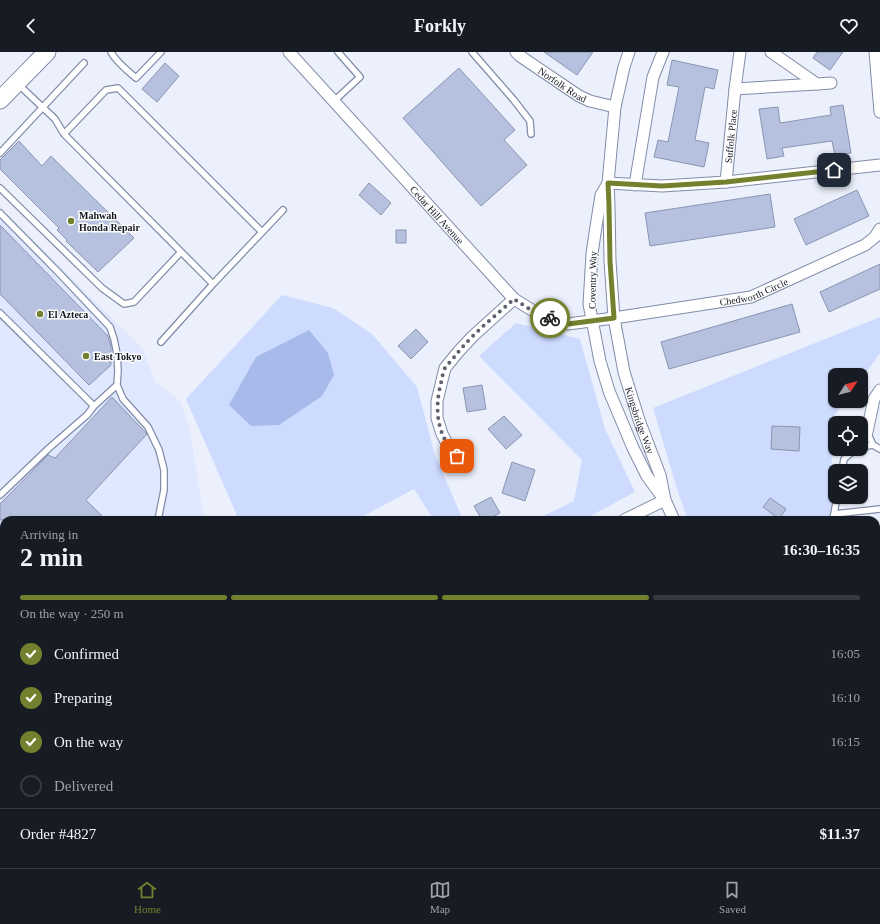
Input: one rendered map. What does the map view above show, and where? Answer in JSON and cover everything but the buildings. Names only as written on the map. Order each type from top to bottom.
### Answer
[{"type":"main road","points":[[0,100],[47,52]]},
{"type":"street","name":"Cedar Hill Avenue","points":[[289,52],[514,299],[540,316],[568,324],[614,318]]},
{"type":"street","name":"Norfolk Road","points":[[516,52],[579,96],[590,101],[615,107]]},
{"type":"street","points":[[629,52],[615,107],[608,183],[662,186],[726,182],[880,165]]},
{"type":"street","points":[[635,185],[653,77],[663,52]]},
{"type":"street","name":"Suffolk Place","points":[[726,182],[740,52]]},
{"type":"street","points":[[771,52],[817,84]]},
{"type":"street","points":[[874,52],[880,112]]},
{"type":"street","points":[[735,90],[831,84]]},
{"type":"street","name":"Coventry Way","points":[[608,183],[610,261],[614,318]]},
{"type":"street","name":"Coventry Way","points":[[608,183],[601,195],[592,254],[589,304],[592,321],[600,361],[609,391],[633,448],[647,476],[665,500]]},
{"type":"street","name":"Chedworth Circle","points":[[614,318],[751,297],[865,245],[880,229]]},
{"type":"street","points":[[464,463],[450,449],[442,434],[437,418],[437,401],[445,368],[459,350],[473,336],[514,299]]},
{"type":"street","name":"Kingsbridge Way","points":[[614,318],[624,372],[639,420],[660,475],[665,500],[672,516]]},
{"type":"street","points":[[868,427],[874,399],[880,390]]},
{"type":"street","points":[[632,516],[665,500]]},
{"type":"lane","points":[[111,52],[117,61],[136,78],[161,52]]},
{"type":"lane","points":[[334,101],[360,77],[338,52]]},
{"type":"lane","points":[[472,52],[530,121],[531,134]]},
{"type":"lane","points":[[0,153],[84,63]]},
{"type":"lane","points":[[17,83],[55,119],[64,134],[214,284]]},
{"type":"lane","points":[[64,134],[106,90],[118,88],[262,232]]},
{"type":"lane","points":[[0,188],[102,288],[124,304],[134,302],[181,252]]},
{"type":"lane","points":[[161,342],[282,210]]},
{"type":"lane","points":[[0,213],[110,327],[117,354],[117,385],[123,399],[148,427],[159,450],[164,470],[164,490],[159,516]]},
{"type":"lane","points":[[0,313],[94,406]]},
{"type":"lane","points":[[0,495],[117,385]]},
{"type":"lane","points":[[868,434],[874,444],[880,449]]},
{"type":"lane","points":[[868,445],[874,444]]},
{"type":"lane","points":[[833,516],[836,504]]},
{"type":"lane","points":[[839,516],[880,509]]},
{"type":"shaded area","points":[[0,207],[143,349],[155,382],[180,401],[190,431],[203,516],[0,516]]},
{"type":"shaded area","points":[[282,295],[333,308],[372,334],[417,387],[435,455],[461,516],[431,516],[414,489],[363,516],[237,516],[186,399]]},
{"type":"shaded area","points":[[880,317],[880,353],[868,370],[868,368],[828,368],[828,408],[840,408],[834,416],[828,416],[828,456],[832,456],[832,464],[828,464],[828,504],[831,504],[831,516],[687,516],[653,408]]},
{"type":"shaded area","points":[[516,323],[580,339],[605,429],[635,492],[590,516],[543,516],[574,501],[582,460],[479,356]]},
{"type":"shaded area","points":[[309,330],[328,353],[334,375],[322,396],[279,425],[251,426],[229,405],[256,357]]},
{"type":"way so far","points":[[457,456],[450,449],[442,434],[437,418],[437,401],[445,368],[459,350],[514,299],[540,316],[550,318]]},
{"type":"place","name":"Mahwah Honda Repair","points":[[71,221]]},
{"type":"place","name":"El Azteca","points":[[40,314]]},
{"type":"place","name":"East Tokyo","points":[[86,356]]},
{"type":"route","points":[[550,318],[568,324],[614,318],[610,261],[608,183],[662,186],[726,182],[834,170]]}]
